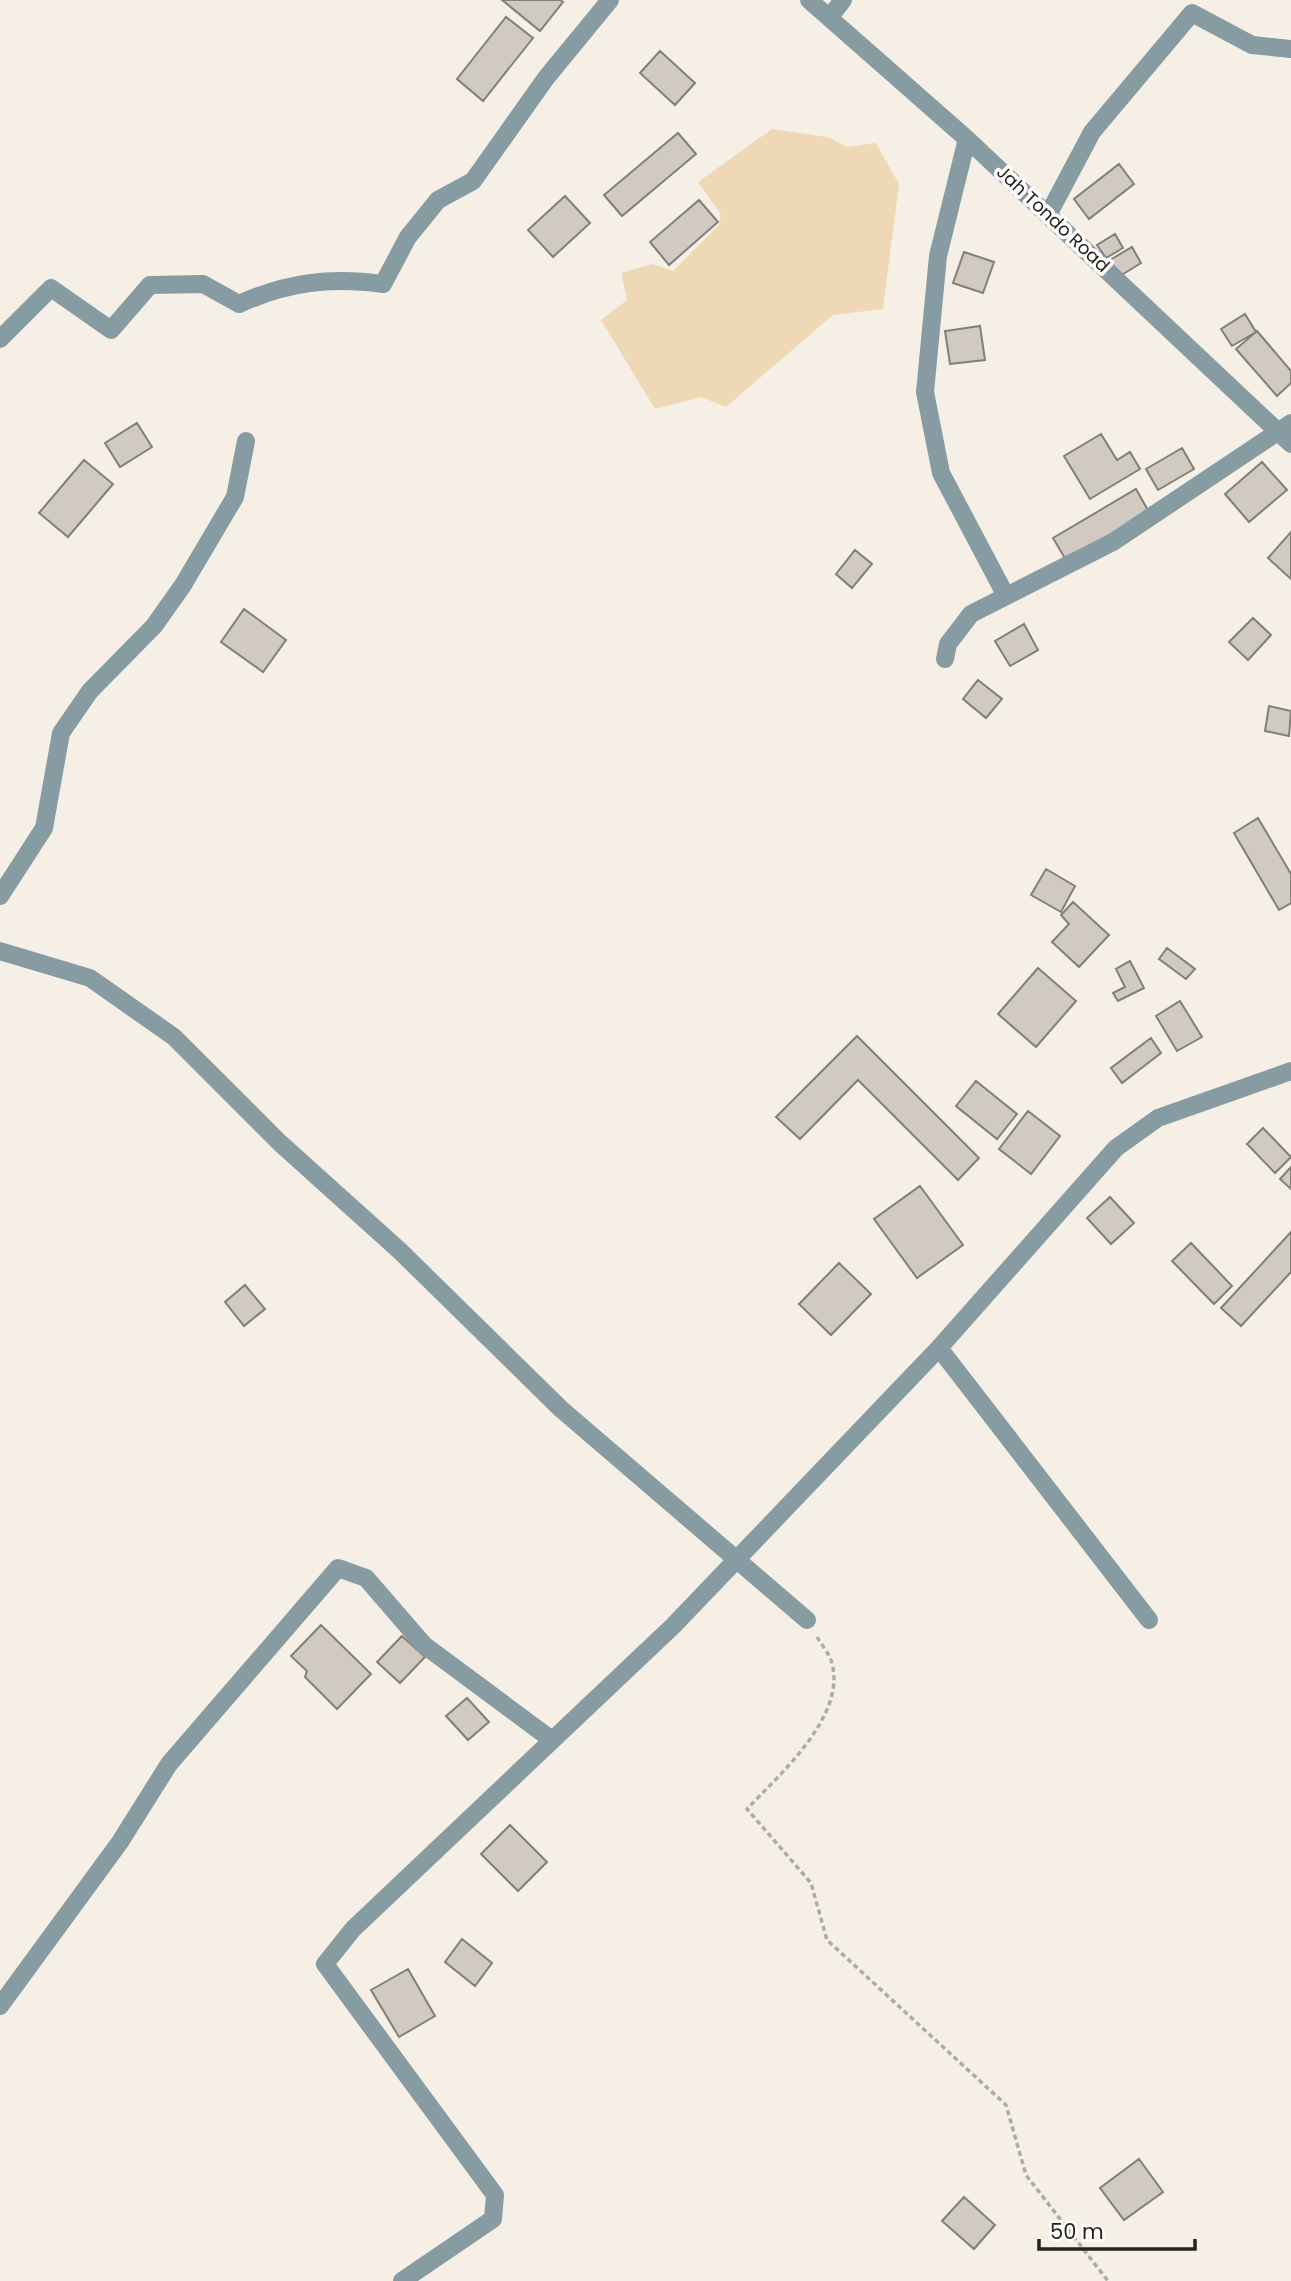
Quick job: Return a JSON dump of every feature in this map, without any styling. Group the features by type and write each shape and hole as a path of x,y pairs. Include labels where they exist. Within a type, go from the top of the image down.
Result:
{"street":[{"path":"0,339 51,288 111,330 150,285 203,284 239,304 274,289 343,279 383,284 408,237 438,200 473,181 547,78 610,0"},
{"name":"Jah Tondo Road","path":"809,0 967,139 1287,433"},
{"path":"829,18 843,0"},
{"path":"1048,215 1092,131 1192,13 1252,45 1291,49"},
{"path":"967,139 938,256 925,392 941,474 1006,596"},
{"path":"945,659 948,644 971,614 1113,542 1287,433"},
{"path":"0,896 44,828 61,733 90,691 154,626 183,585 235,497 246,441"},
{"path":"0,951 90,978 174,1037 280,1143 400,1251 561,1409 807,1620"},
{"path":"402,2281 493,2219 495,2195 325,1964 353,1929 673,1626 939,1348 1116,1148 1158,1118 1291,1072"},
{"path":"939,1348 1149,1620"},
{"path":"0,2006 120,1842 169,1764 338,1567 366,1578 424,1645 552,1740"}],"path":[{"path":"807,1620 831,1661 831,1702 805,1748 747,1809 811,1883 827,1940 1006,2105 1026,2175 1108,2281"}],"shaded area":[{"path":"772,129 827,137 847,147 876,143 899,184 883,309 833,315 726,407 701,397 655,409 601,320 627,300 621,273 652,264 673,271 719,225 721,215 698,182"}],"building":[{"path":"502,0 560,0 563,2 540,31"},
{"path":"506,17 533,38 483,101 457,79"},
{"path":"660,51 695,83 675,105 640,73"},
{"path":"678,133 696,154 622,216 604,195"},
{"path":"1119,164 1134,184 1089,219 1074,199"},
{"path":"565,196 590,223 553,257 528,230"},
{"path":"699,200 718,222 669,265 650,242"},
{"path":"1115,234 1123,248 1106,258 1097,245"},
{"path":"1132,247 1141,263 1120,276 1110,260"},
{"path":"964,252 994,262 983,293 953,283"},
{"path":"1245,314 1256,332 1232,346 1221,329"},
{"path":"980,326 985,360 950,364 945,331"},
{"path":"1257,331 1291,371 1291,383 1277,396 1236,349"},
{"path":"137,423 152,447 120,467 105,443"},
{"path":"1101,434 1117,460 1130,452 1140,469 1090,499 1064,456"},
{"path":"1182,448 1194,469 1158,490 1146,469"},
{"path":"84,460 113,484 68,537 39,513"},
{"path":"1262,462 1287,490 1249,522 1225,494"},
{"path":"1136,489 1149,512 1066,560 1053,538"},
{"path":"1291,532 1291,579 1268,558"},
{"path":"855,550 872,564 852,588 836,574"},
{"path":"244,609 286,640 263,672 221,642"},
{"path":"1253,618 1271,635 1248,660 1229,642"},
{"path":"1024,624 1038,650 1010,666 995,641"},
{"path":"978,680 1002,699 986,718 963,699"},
{"path":"1269,706 1291,711 1289,736 1265,731"},
{"path":"1258,818 1291,874 1291,903 1279,910 1234,833"},
{"path":"1046,869 1075,886 1061,912 1031,895"},
{"path":"1073,902 1109,935 1079,967 1052,942 1069,924 1061,915"},
{"path":"1167,948 1195,969 1186,979 1159,959"},
{"path":"1130,961 1144,988 1118,1001 1113,993 1125,987 1116,969"},
{"path":"1038,968 1076,1001 1036,1047 998,1014"},
{"path":"1180,1001 1202,1037 1177,1051 1156,1016"},
{"path":"857,1036 979,1158 958,1180 858,1080 800,1139 776,1117"},
{"path":"1151,1038 1161,1053 1122,1083 1111,1068"},
{"path":"976,1081 1017,1114 997,1139 956,1106"},
{"path":"1028,1111 1060,1136 1031,1174 999,1149"},
{"path":"1263,1128 1291,1157 1275,1173 1247,1144"},
{"path":"1291,1167 1291,1189 1280,1179"},
{"path":"920,1186 963,1245 917,1278 874,1219"},
{"path":"1110,1197 1134,1223 1111,1244 1087,1218"},
{"path":"1291,1232 1291,1272 1241,1326 1221,1308"},
{"path":"1191,1243 1232,1286 1214,1304 1172,1261"},
{"path":"839,1263 871,1294 831,1335 799,1304"},
{"path":"245,1285 265,1309 244,1326 225,1302"},
{"path":"321,1625 371,1674 337,1709 305,1677 307,1671 291,1656"},
{"path":"402,1636 425,1657 400,1683 377,1662"},
{"path":"467,1698 489,1722 468,1740 446,1716"},
{"path":"510,1825 547,1862 518,1891 481,1854"},
{"path":"462,1939 492,1963 475,1986 445,1962"},
{"path":"408,1969 435,2016 399,2037 371,1990"},
{"path":"1139,2159 1163,2192 1124,2220 1100,2188"},
{"path":"964,2197 995,2225 974,2249 942,2221"}]}
